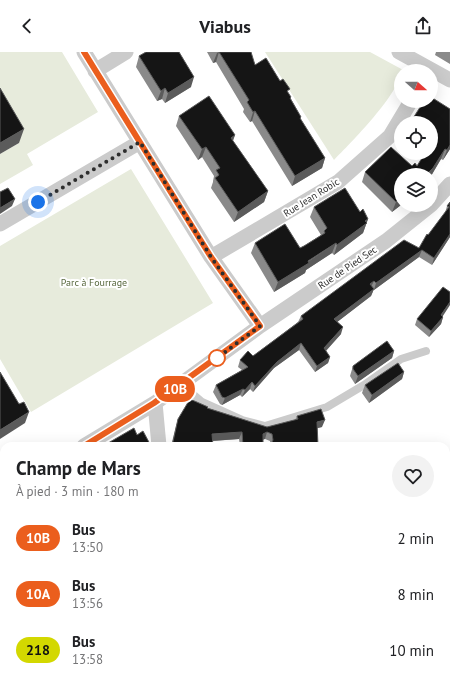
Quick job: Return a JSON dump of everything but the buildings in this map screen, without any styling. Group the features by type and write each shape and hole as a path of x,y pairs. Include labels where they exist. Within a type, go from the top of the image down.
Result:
{"street":[{"path":"84,52 211,257 260,326"},
{"path":"95,71 126,52"},
{"path":"399,52 420,64"},
{"path":"438,74 450,80"},
{"name":"Rue Jean Robic","path":"211,257 338,182 390,136 407,108"},
{"path":"0,224 140,142"},
{"name":"Rue de Pied Sec","path":"438,197 450,184"},
{"name":"Rue de Pied Sec","path":"91,442 154,403 260,326 386,241 422,212"},
{"path":"154,403 159,442"}],"lane":[{"path":"181,384 202,402 242,420 265,426 327,407 364,385 401,359 426,351"}],"green space":[{"path":"0,52 62,52 98,112 27,154 33,165 0,184 0,154 19,143 0,110"},
{"path":"265,52 370,52 394,65 393,92 374,117 334,160"},
{"name":"Parc à Fourrage","path":"131,169 213,303 31,412 0,359 0,246"}],"bus line":[{"name":"10B","path":"84,52 211,257 260,326 154,403 91,442"}],"route":[{"path":"38,202 140,142 211,257 260,326 217,358"}]}
